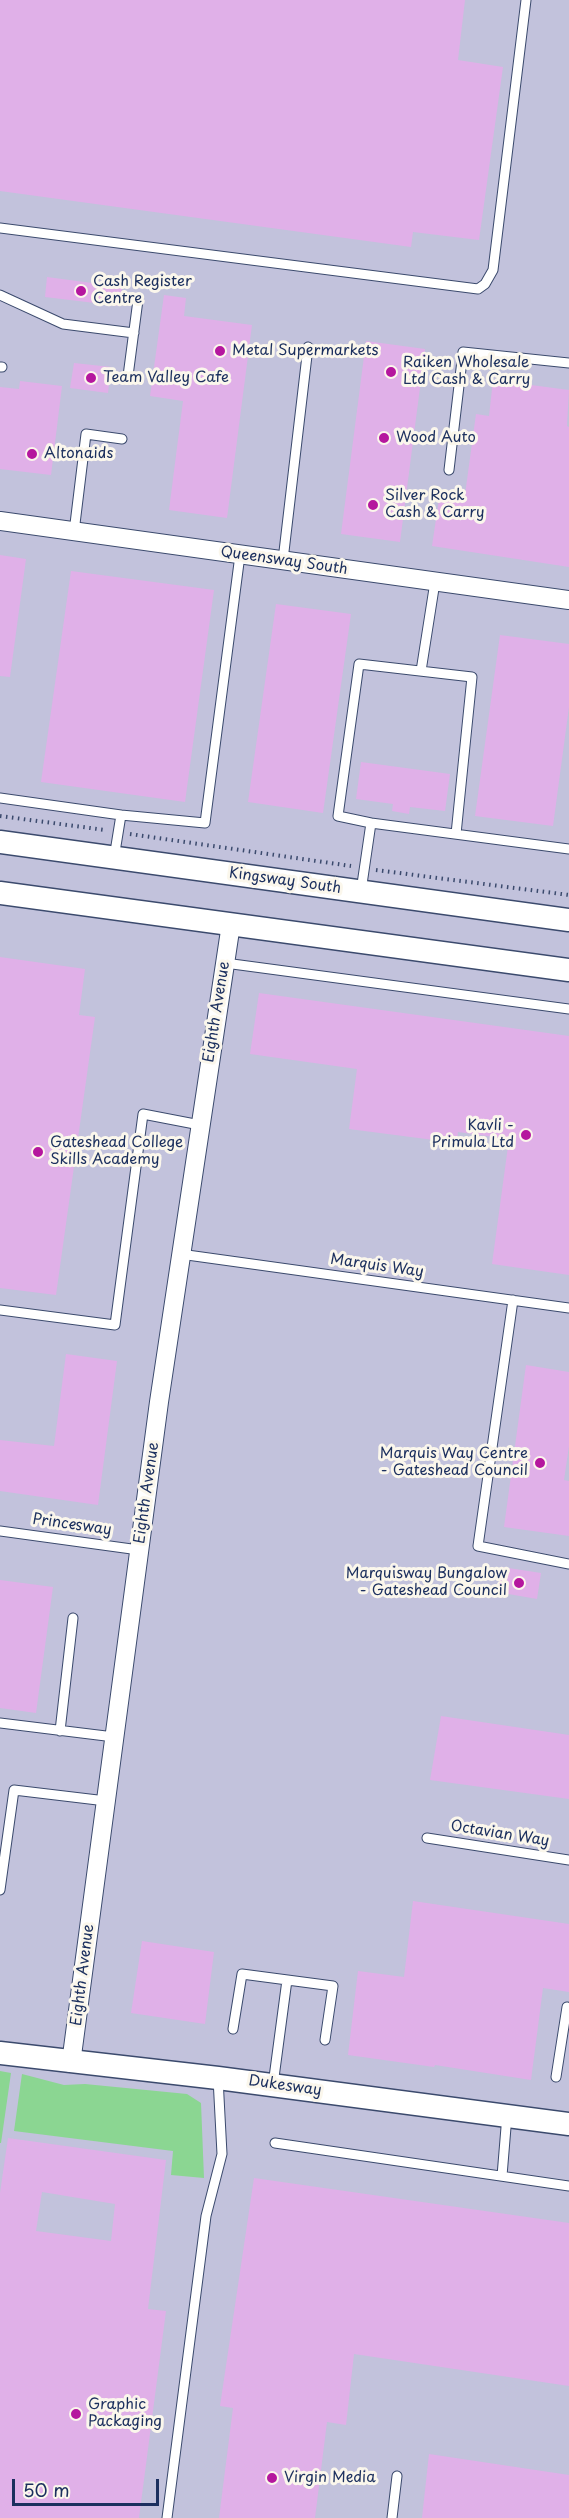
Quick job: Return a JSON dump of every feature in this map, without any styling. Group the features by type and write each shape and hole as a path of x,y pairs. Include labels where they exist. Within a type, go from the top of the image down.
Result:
{"street":[{"name":"Queensway South","path":"0,521 569,600"},
{"name":"Kingsway South","path":"0,842 569,920"},
{"path":"0,893 569,970"},
{"name":"Eighth Avenue","path":"71,2063 180,1254 231,924"},
{"name":"Dukesway","path":"0,2053 71,2063 218,2078 569,2124"}],"lane":[{"path":"0,228 478,289 485,284 493,270 526,0"},
{"path":"0,295 63,324 134,333"},
{"path":"128,376 138,300"},
{"path":"283,560 308,347"},
{"path":"449,470 463,352 569,363"},
{"path":"74,532 86,434 122,439"},
{"path":"0,798 121,815 206,823 240,555"},
{"path":"421,671 435,582"},
{"path":"456,834 472,676 359,664 338,816 371,823 569,849"},
{"path":"114,858 121,815"},
{"path":"361,891 371,823"},
{"path":"225,963 569,1009"},
{"path":"0,1310 115,1325 143,1114 200,1125"},
{"name":"Marquis Way","path":"180,1254 569,1308"},
{"path":"513,1300 478,1546 569,1563"},
{"name":"Princesway","path":"0,1531 139,1550"},
{"path":"60,1731 73,1618"},
{"path":"0,1723 114,1737"},
{"path":"0,1890 14,1790 106,1801"},
{"name":"Octavian Way","path":"427,1838 569,1860"},
{"path":"233,2029 242,1974 333,1986 325,2040"},
{"path":"273,2085 286,1980"},
{"path":"556,2077 567,2024 567,2007"},
{"path":"167,2518 206,2216 222,2154 218,2078"},
{"path":"502,2176 507,2115"},
{"path":"275,2143 569,2186"},
{"path":"392,2518 397,2476"}],"path":[{"path":"0,816 569,895"}],"shaded area":[{"path":"0,0 569,0 569,2518 0,2518"}],"green space":[{"path":"0,2071 11,2073 1,2143 0,2143"},
{"path":"22,2074 64,2085 85,2084 187,2094 201,2103 204,2178 171,2175 173,2151 14,2131"}],"building":[{"path":"0,0 465,0 458,60 503,67 479,240 413,232 411,247 0,191"},
{"path":"47,277 122,287 120,306 45,297"},
{"path":"164,295 186,298 184,316 252,325 227,518 169,510 183,401 150,396"},
{"path":"366,341 425,349 400,542 341,534"},
{"path":"74,363 111,367 108,393 70,388"},
{"path":"493,380 569,390 567,426 569,427 569,567 432,546 439,499 464,502 476,414 489,416"},
{"path":"20,381 62,386 51,475 0,469 0,387 19,389"},
{"path":"0,555 26,559 10,677 0,676"},
{"path":"71,571 214,590 185,802 41,782"},
{"path":"276,604 351,614 323,813 248,802"},
{"path":"500,635 569,644 569,707 553,826 475,816"},
{"path":"361,762 450,774 445,811 410,807 409,814 392,811 393,804 356,799"},
{"name":"Gateshead College Skills Academy","path":"0,957 85,969 79,1015 95,1017 56,1295 0,1288"},
{"name":"Kavli - Primula Ltd","path":"259,993 569,1036 569,1275 492,1264 509,1139 458,1132 457,1143 349,1129 357,1069 250,1054"},
{"path":"66,1354 117,1361 98,1505 0,1491 0,1440 54,1446"},
{"name":"Marquis Way Centre - Gateshead Council","path":"526,1365 569,1372 569,1446 564,1480 569,1481 569,1536 504,1527"},
{"name":"Marquisway Bungalow - Gateshead Council","path":"502,1567 541,1573 537,1599 497,1592"},
{"path":"0,1580 53,1587 36,1713 0,1708"},
{"path":"441,1716 569,1735 569,1799 430,1780"},
{"path":"413,1901 569,1924 569,1992 543,1988 531,2080 435,2065 434,2067 348,2055 358,1971 404,1977"},
{"path":"142,1941 214,1952 205,2024 131,2013"},
{"name":"Graphic Packaging","path":"8,2138 166,2160 148,2309 166,2311 139,2518 0,2518 0,2193","holes":["42,2192 115,2204 111,2241 36,2231"]},
{"path":"254,2178 569,2223 569,2386 354,2354 346,2425 327,2422 315,2518 219,2518 233,2408 220,2406"},
{"path":"429,2454 569,2475 569,2518 422,2518"}],"place":[{"name":"Cash Register Centre","path":"81,291"},
{"name":"Metal Supermarkets","path":"220,351"},
{"name":"Raiken Wholesale Ltd Cash & Carry","path":"391,372"},
{"name":"Team Valley Cafe","path":"91,378"},
{"name":"Wood Auto","path":"384,438"},
{"name":"Altonaids","path":"32,454"},
{"name":"Silver Rock Cash & Carry","path":"373,505"},
{"name":"Kavli - Primula Ltd","path":"526,1135"},
{"name":"Gateshead College Skills Academy","path":"38,1152"},
{"name":"Marquis Way Centre - Gateshead Council","path":"540,1463"},
{"name":"Marquisway Bungalow - Gateshead Council","path":"519,1583"},
{"name":"Graphic Packaging","path":"76,2414"},
{"name":"Virgin Media","path":"272,2478"}]}
